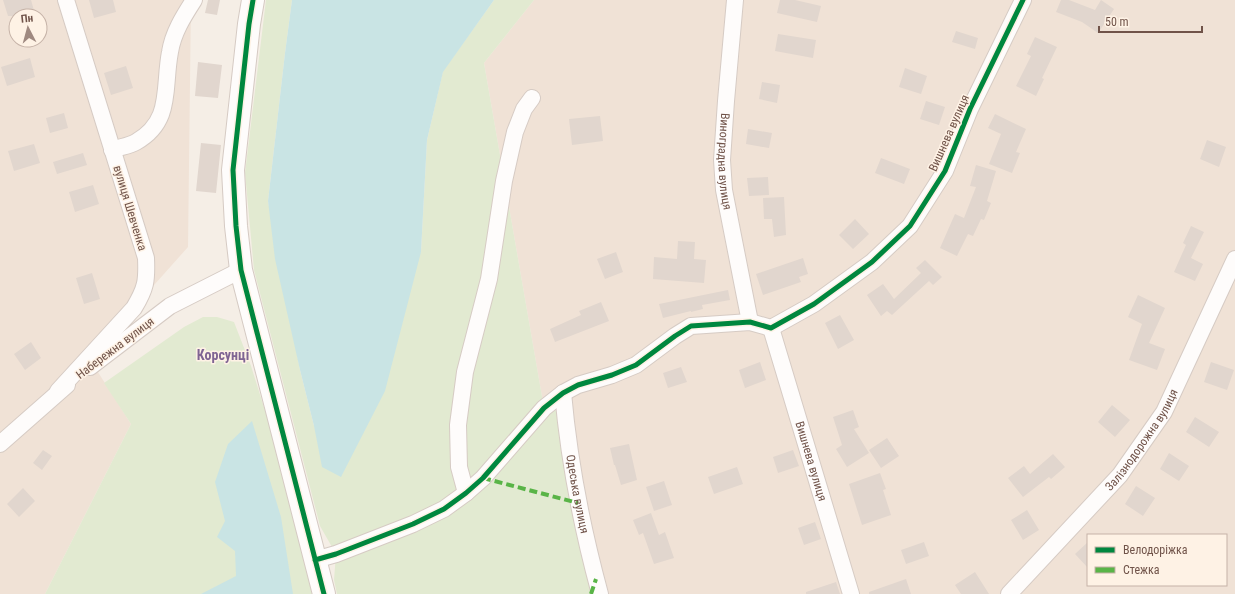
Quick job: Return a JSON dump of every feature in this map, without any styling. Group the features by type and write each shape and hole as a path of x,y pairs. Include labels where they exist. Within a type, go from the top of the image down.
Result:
{"street":[{"name":"вулиця Шевченка","path":"58,391 134,308 144,292 147,276 146,258 66,0"},
{"path":"112,150 135,142 149,132 159,119 164,105 170,52 175,32 183,16 194,0"},
{"path":"254,0 249,24 233,170 236,226 241,270 324,594"},
{"name":"Виноградна вулиця","path":"735,0 722,167 724,190 750,322"},
{"name":"Вишнева вулиця","path":"851,594 771,328 821,300 872,262 910,226 945,171 970,109 1023,0"},
{"path":"466,493 459,467 458,425 465,372 489,280 504,181 516,132 524,109 532,98"},
{"name":"Залізнодорожна вулиця","path":"1009,594 1120,475 1164,412 1235,259"},
{"name":"Набережна вулиця","path":"0,444 58,391 170,306 241,270"},
{"path":"315,560 336,554 413,524 444,509 483,478 544,408 563,393 578,385 612,375 636,365 691,326 750,322 771,328"},
{"name":"Одеська вулиця","path":"563,393 564,413 578,503 600,594"}],"shaded area":[{"path":"0,0 191,0 188,247 89,358 131,424 45,594 0,594"},
{"path":"534,0 1235,0 1235,594 600,594 563,393 544,408 484,63"}],"green space":[{"path":"266,0 292,0 268,201 300,370 314,426 421,252 427,140 443,71 494,0 534,0 484,63 544,408 565,413 600,594 337,594 334,580 336,554 320,526 254,270 245,173"},
{"path":"203,317 217,317 234,322 251,366 286,477 312,594 45,594 131,424 104,383 184,327"}],"water":[{"path":"292,0 494,0 443,72 427,140 421,252 385,391 341,477 322,467 314,426 275,259 268,201"},
{"path":"252,421 281,517 293,594 201,594 236,576 235,551 217,537 225,521 215,482 228,444"}],"building":[{"path":"3,0 31,0 33,8 8,8 8,16"},
{"path":"89,0 113,0 116,12 94,18"},
{"path":"208,0 220,0 217,15 205,13"},
{"path":"780,0 795,0 821,6 817,22 777,13"},
{"path":"1061,0 1069,0 1095,10 1101,0 1114,9 1098,33 1082,22 1056,12"},
{"path":"956,31 978,38 975,49 952,42"},
{"path":"778,34 816,40 813,58 775,51"},
{"path":"1035,37 1057,47 1042,78 1044,79 1036,96 1016,86 1031,56 1027,54"},
{"path":"30,58 35,77 7,86 1,67"},
{"path":"198,62 222,65 218,98 195,96"},
{"path":"126,66 133,88 111,95 104,73"},
{"path":"905,68 927,76 921,94 899,87"},
{"path":"762,82 780,85 777,103 759,99"},
{"path":"926,101 945,107 939,125 920,119"},
{"path":"64,113 68,128 50,133 46,118"},
{"path":"995,114 1026,129 1016,152 1020,153 1012,173 989,164 1001,134 988,128"},
{"path":"600,116 603,141 572,145 569,119"},
{"path":"748,129 772,133 769,148 746,144"},
{"path":"1207,140 1226,147 1219,167 1200,159"},
{"path":"201,143 221,145 216,193 196,191"},
{"path":"34,144 40,163 14,171 8,151"},
{"path":"83,153 87,165 57,174 53,162"},
{"path":"881,158 910,169 904,184 875,173"},
{"path":"976,165 996,171 987,201 991,203 984,220 981,219 973,236 968,234 957,256 940,248 955,214 964,218 976,187 970,186"},
{"path":"768,177 769,195 749,196 747,178"},
{"path":"93,185 99,204 75,212 69,192"},
{"path":"784,197 786,235 774,237 772,219 764,219 763,198"},
{"path":"855,219 869,234 853,249 839,235"},
{"path":"1191,226 1204,232 1191,258 1203,264 1195,281 1174,272 1186,245 1183,243"},
{"path":"678,241 695,242 694,259 706,260 704,283 653,279 654,257 677,259"},
{"path":"616,252 623,272 605,279 597,259"},
{"path":"803,258 808,274 799,277 801,282 763,295 756,274"},
{"path":"925,260 942,277 933,285 929,281 892,315 887,311 881,316 867,295 883,284 894,299 921,273 916,268"},
{"path":"92,273 100,299 84,304 76,278"},
{"path":"728,290 730,300 702,305 703,309 663,318 659,304"},
{"path":"1138,295 1165,308 1149,343 1165,349 1157,370 1129,360 1142,324 1128,317"},
{"path":"601,302 609,321 555,342 550,329 581,315 579,311"},
{"path":"840,315 854,340 838,349 825,323"},
{"path":"31,342 41,358 25,370 14,354"},
{"path":"760,362 766,380 745,388 739,370"},
{"path":"1211,362 1234,370 1227,390 1204,382"},
{"path":"681,367 687,382 668,388 663,373"},
{"path":"1112,405 1130,420 1115,437 1098,422"},
{"path":"853,410 859,427 854,429 869,453 847,467 836,449 842,445 833,417"},
{"path":"1195,417 1219,432 1209,447 1186,432"},
{"path":"887,438 899,456 881,468 869,450"},
{"path":"629,444 637,480 621,485 610,448"},
{"path":"43,450 52,456 42,470 33,463"},
{"path":"793,450 799,466 778,473 773,457"},
{"path":"1169,453 1189,466 1179,481 1160,469"},
{"path":"1053,454 1065,467 1051,479 1049,477 1023,497 1008,478 1024,466 1030,474"},
{"path":"737,467 743,484 714,494 708,477"},
{"path":"880,473 886,489 883,490 891,515 862,525 849,484"},
{"path":"664,481 672,505 654,511 646,487"},
{"path":"1136,486 1155,498 1143,516 1125,504"},
{"path":"23,488 35,501 19,517 7,504"},
{"path":"1027,510 1039,530 1023,540 1011,520"},
{"path":"651,513 659,535 665,532 674,558 654,564 643,533 639,535 633,520"},
{"path":"815,522 821,539 804,545 798,528"},
{"path":"924,542 929,556 906,564 901,550"},
{"path":"1087,543 1087,567 1075,554"},
{"path":"975,572 989,594 961,594 955,585"},
{"path":"906,579 911,594 869,594 869,592"},
{"path":"836,582 840,594 806,594 806,592"}],"marked path":[{"path":"483,478 578,503"},
{"path":"591,594 596,579"}],"cycle path":[{"path":"253,0 233,170 236,226 241,270 324,594"},
{"path":"315,560 336,554 413,524 444,509 483,478 544,408 563,393 578,385 612,375 636,365 691,326 750,322 771,328 814,304 872,262 910,226 945,171 970,109 1023,0"}],"district":[{"name":"Корсунці","path":"223,355"}]}
